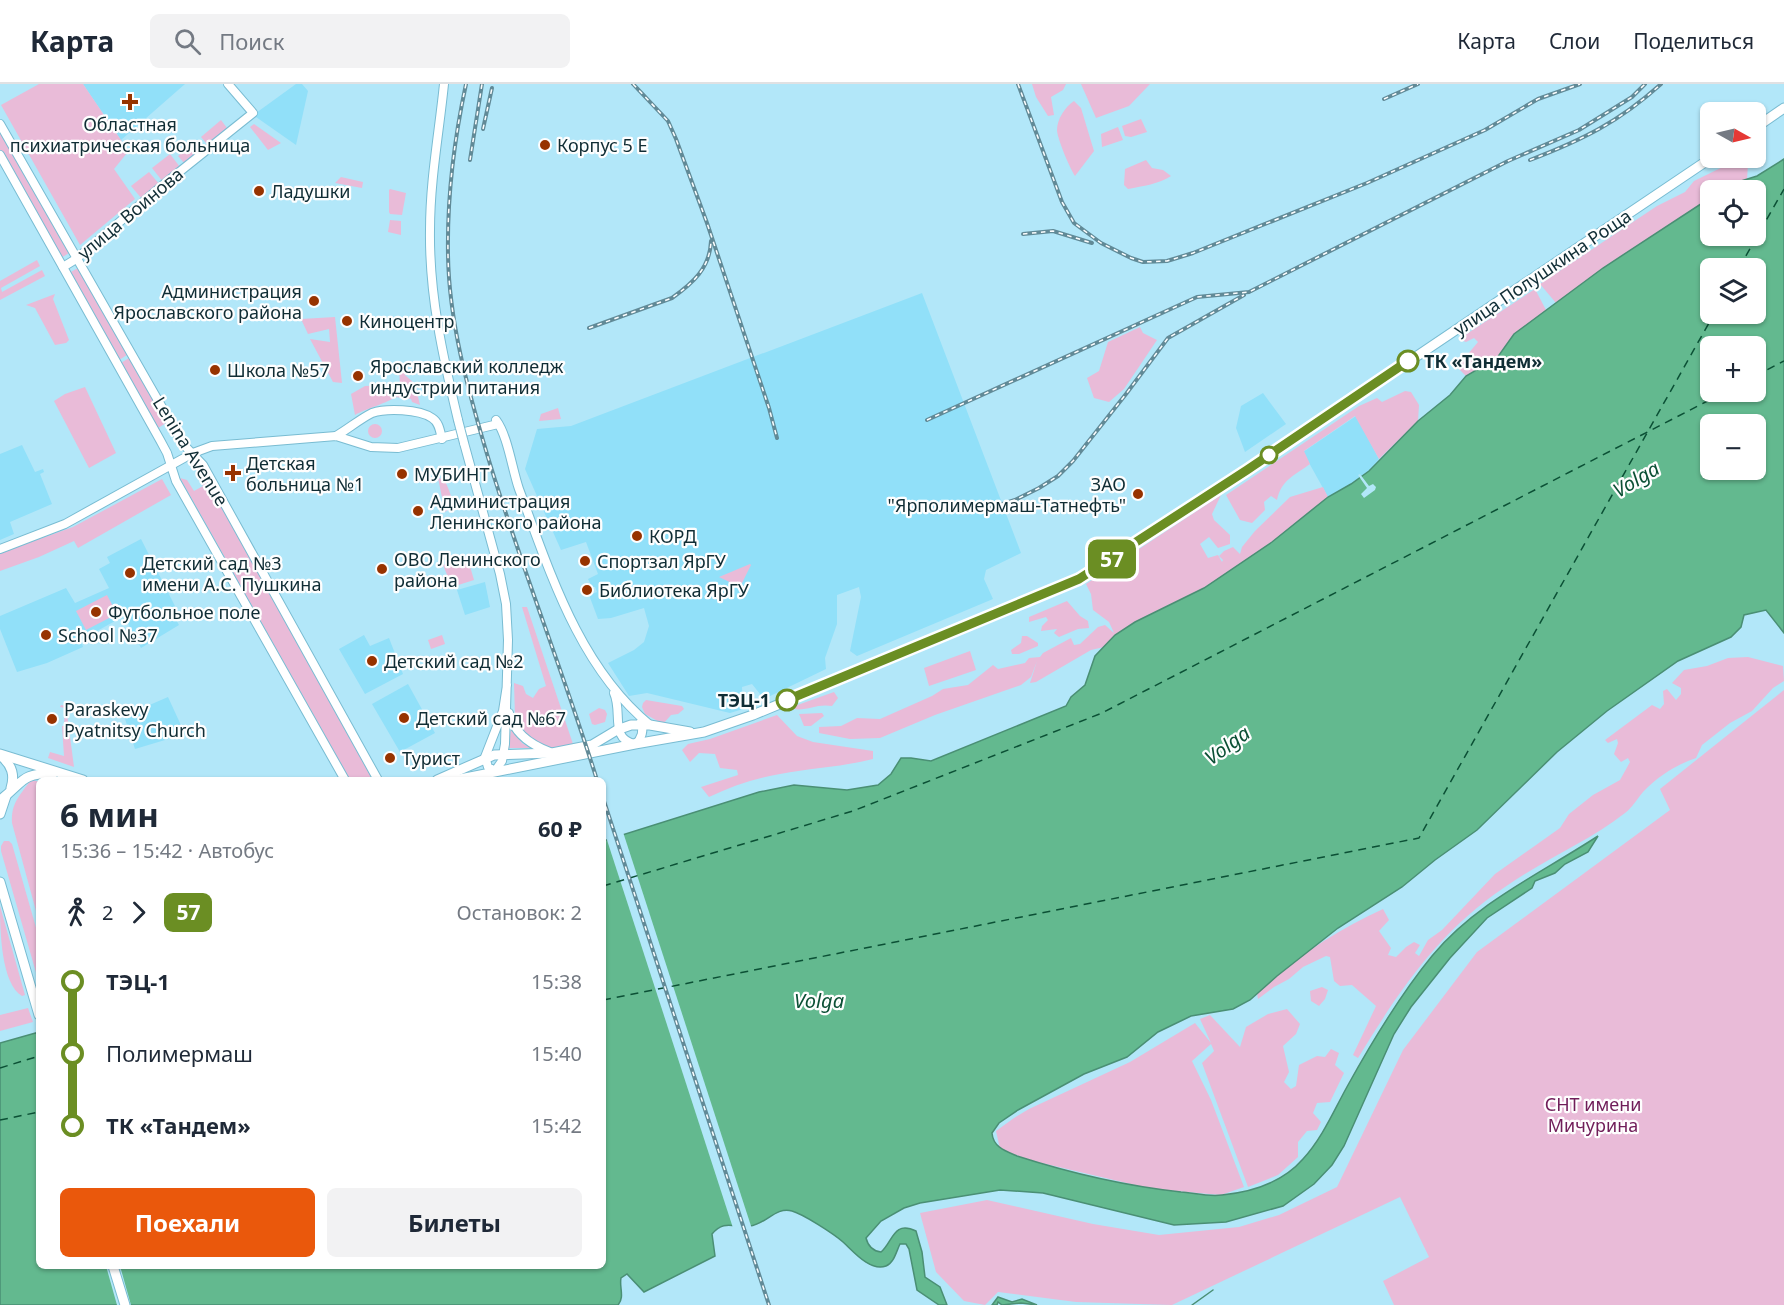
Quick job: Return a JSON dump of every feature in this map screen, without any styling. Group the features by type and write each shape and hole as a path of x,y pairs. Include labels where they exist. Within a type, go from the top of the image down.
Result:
{"main road":[{"name":"улица Воинова","path":"63,267 76,259 253,113 228,84"},
{"path":"444,84 430,204 430,257 437,326 458,420 504,589 508,640 507,699 504,754 499,768 495,771 488,767 486,754 503,711 507,685"},
{"path":"1766,120 1784,108"},
{"name":"Lenina Avenue","path":"0,124 183,444 203,465 376,777"},
{"name":"Lenina Avenue","path":"0,154 160,440 176,481 343,777"},
{"name":"улица Полушкина Роща","path":"468,777 704,732 744,718 1069,584 1088,574 1247,470 1700,165"},
{"path":"0,549 65,524 193,453 212,446 336,435 371,447 398,448 441,436 438,424 432,418 422,414 388,410 371,414 336,435"},
{"name":"улица Полушкина Роща","path":"441,436 497,422 515,477 557,587 585,645 618,699 618,730"},
{"name":"улица Полушкина Роща","path":"610,684 646,724 684,732 704,732"},
{"path":"507,699 511,719 522,736 539,748 552,753"},
{"path":"444,777 467,767 486,754 552,753 592,745 618,730 631,725 646,724 640,739 635,744 626,742 618,730"},
{"path":"0,755 76,777"},
{"path":"0,755 7,761 13,772 0,814"},
{"path":"5,795 31,775 63,772"},
{"path":"0,882 36,1005"},
{"path":"114,1269 125,1305"}],"shaded area":[{"name":"Областная психиатрическая больница","path":"83,84 185,84 121,140"},
{"path":"296,84 302,84 308,91 296,145 256,117 256,113"},
{"path":"922,293 1021,553 986,570 984,579 993,599 857,656 850,651 861,597 859,587 837,595 837,624 825,658 826,669 764,699 752,684 742,687 743,709 730,713 647,693 629,696 608,663 634,650 644,642 649,626 644,608 611,618 598,619 589,595 597,592 588,579 598,574 586,542 561,550 525,469 537,429 571,426"},
{"path":"1263,393 1286,424 1245,452 1236,428 1241,406"},
{"path":"1356,416 1379,459 1369,471 1328,497 1303,452"},
{"path":"22,445 35,472 43,469 44,472 40,474 52,504 10,522 14,534 0,540 0,454"},
{"path":"141,539 178,612 173,614 179,625 141,648 124,616 81,640 83,647 47,663 17,672 0,629 0,616 66,588 75,603 109,588 99,569 110,563 107,557"},
{"path":"485,582 490,607 465,615 457,590"},
{"name":"Детский сад №2","path":"364,635 370,646 389,638 403,674 365,694 339,649"},
{"name":"Детский сад №67","path":"408,684 435,733 400,752 372,704"},
{"path":"168,697 185,734 135,749 124,716"}],"green space":[{"path":"39,84 83,84 121,140 127,153 114,169 135,199 80,245 1,105"},
{"path":"1032,84 1066,84 1063,90 1051,97 1054,115 1048,116 1036,97"},
{"path":"1081,84 1150,84 1129,106 1096,118"},
{"path":"1074,101 1081,108 1094,151 1075,176 1064,153 1057,130 1062,114"},
{"path":"1141,119 1147,132 1131,137 1125,136 1122,126"},
{"path":"221,120 227,128 207,144 201,137"},
{"path":"254,124 281,143 268,150 250,127"},
{"path":"1118,127 1123,140 1102,147 1101,134"},
{"path":"0,131 69,253 61,258 0,150"},
{"path":"197,140 203,147 184,163 178,156"},
{"path":"170,154 180,167 163,182 152,168"},
{"path":"1146,160 1152,168 1163,170 1171,176 1156,183 1128,189 1124,185 1125,169"},
{"path":"1721,168 1748,168 1747,180 1700,180 1700,205 1603,268 1556,303 1540,284 1657,206 1685,192 1694,181"},
{"path":"149,172 160,185 142,199 131,186"},
{"path":"341,177 363,182 362,188 335,183"},
{"path":"390,189 406,193 402,215 389,212"},
{"path":"390,220 401,221 401,235 388,232"},
{"path":"37,260 40,266 1,288 2,292 42,270 45,276 0,300 0,281"},
{"path":"78,268 127,355 119,360 69,273"},
{"path":"1535,289 1546,310 1508,342 1497,358 1466,376 1457,367 1478,342 1474,338 1466,342 1461,340 1465,335"},
{"path":"55,294 53,299 69,340 66,343 55,345 35,308 26,305"},
{"path":"335,317 342,383 333,382 310,339 330,342 329,329 308,334 301,319"},
{"path":"1140,327 1143,333 1157,340 1124,389 1109,402 1094,398 1087,378 1099,371 1108,342"},
{"path":"129,358 166,423 158,428 121,363"},
{"path":"399,366 403,366 405,375 415,384 420,405 412,402 411,399 395,397 355,415 351,394 365,386 389,385 391,391 400,387"},
{"path":"85,387 116,453 89,468 54,401 65,394"},
{"path":"1405,391 1411,392 1419,405 1418,421 1379,459 1355,416 1304,451 1310,464 1285,483 1277,500 1271,496 1264,502 1265,510 1252,523 1240,520 1226,495 1359,406 1377,398 1382,402"},
{"path":"558,408 561,419 539,421 541,414"},
{"path":"372,424 378,424 382,431 378,438 372,438 368,434 368,428"},
{"path":"201,469 370,771 370,777 348,777 180,478 187,480 194,491 203,486 198,477"},
{"path":"438,478 445,482 455,505 445,512"},
{"path":"162,479 171,495 78,548 74,541 0,571 0,553 73,527"},
{"path":"1323,487 1328,497 1272,542 1204,588 1135,622 1115,635 1104,647 1091,650 1036,682 1030,683 1037,661 1031,677 1021,685 935,715 880,738 850,739 819,733 819,727 841,726 857,718 880,719 943,689 968,685 993,665 998,669 1025,663 1029,658 1040,657 1043,653 1071,638 1074,645 1080,644 1098,627 1105,625 1114,633 1109,622 1093,610 1091,594 1086,584 1221,495 1212,514 1214,520 1230,535 1230,544 1218,548 1209,537 1200,544 1208,558 1218,555 1222,562 1219,556 1233,547 1240,554 1242,547 1255,531 1290,497"},
{"path":"467,556 474,580 452,587 443,565"},
{"path":"750,564 740,587 719,577"},
{"name":"Футбольное поле","path":"107,595 117,614 86,630 76,611"},
{"path":"1067,601 1080,616 1088,621 1089,628 1078,629 1059,637 1054,633 1057,629 1041,631 1042,626 1048,620 1046,617 1029,622 1029,617"},
{"path":"522,607 527,607 574,747 557,751 539,746 528,736 515,717 514,683 523,686 526,694 533,698 539,689 546,686"},
{"path":"442,635 445,644 431,649 428,640"},
{"path":"1022,636 1027,636 1038,643 1038,646 1019,654 1012,654 1011,650 1021,643"},
{"path":"970,651 976,670 929,686 924,668"},
{"path":"1748,657 1783,666 1784,681 1773,688 1752,711 1730,723 1702,745 1696,758 1661,776 1625,813 1596,833 1505,887 1460,923 1440,943 1405,986 1358,1058 1353,1055 1376,1006 1352,985 1340,986 1334,981 1330,957 1326,956 1303,967 1258,999 1257,993 1301,957 1349,926 1383,909 1389,920 1379,931 1391,948 1388,955 1396,957 1414,942 1420,945 1415,953 1419,956 1428,940 1442,930 1495,874 1560,828 1569,814 1593,795 1620,780 1630,762 1628,758 1621,762 1614,754 1617,739 1608,743 1605,740 1652,705 1660,709 1664,704 1663,691 1667,689 1676,700 1681,694 1681,688 1672,683 1684,670 1707,666 1728,658"},
{"name":"СНТ имени Мичурина","path":"1784,690 1784,1305 1394,1305 1383,1281 1429,1257 1400,1197 1172,1305 1076,1302 998,1292 985,1305 964,1301 936,1272 920,1213 987,1200 1093,1224 1159,1235 1239,1227 1279,1215 1337,1187 1403,1050 1477,952 1670,810 1660,789"},
{"path":"834,692 838,698 832,706 789,708"},
{"path":"646,700 682,706 684,709 678,714 671,715 663,724 645,714 642,707"},
{"path":"61,705 66,706 74,767 48,758 50,752 64,756 62,726 64,726 65,708 60,707"},
{"path":"599,708 605,710 607,714 605,722 592,724 589,714"},
{"path":"822,713 824,716 811,726 804,726 799,714"},
{"path":"777,715 797,736 813,742 873,751 873,759 762,778 709,797 701,787 738,775 737,770 720,768 715,754 699,753 690,762 682,750 688,744 710,739"},
{"path":"511,728 522,743 531,748 509,748"},
{"path":"30,781 36,781 36,911 12,823 16,800"},
{"path":"4,841 12,844 36,928 36,973 1,851"},
{"path":"0,906 25,995 22,996 15,990 6,969 1,942"},
{"path":"1322,987 1328,990 1319,1006 1311,1001 1310,991"},
{"path":"28,1008 33,1022 0,1031 0,1015"},
{"path":"1287,1009 1300,1024 1296,1034 1283,1046 1289,1072 1284,1082 1291,1089 1296,1086 1299,1065 1317,1056 1325,1057 1331,1049 1339,1053 1335,1065 1344,1073 1330,1102 1317,1103 1313,1113 1321,1122 1317,1130 1307,1131 1298,1142 1298,1157 1278,1175 1248,1187 1202,1063 1214,1051 1211,1044 1192,1061 1211,1100 1244,1187 1221,1195 1152,1189 1029,1160 1000,1149 996,1131 1014,1118 1130,1062 1195,1023 1211,1043 1200,1019 1210,1015 1240,1047 1246,1027 1268,1014"}],"water":[{"name":"Volga","path":"1784,159 1784,633 1766,610 1744,615 1741,627 1731,637 1678,661 1607,711 1557,752 1477,830 1402,887 1338,928 1250,1000 1233,1009 1191,1016 1158,1032 1127,1057 1084,1074 1018,1110 999,1123 992,1133 997,1145 1017,1156 1057,1168 1140,1186 1217,1195 1233,1194 1276,1180 1295,1167 1316,1142 1387,1018 1432,956 1450,937 1489,904 1598,836 1588,852 1565,864 1555,873 1535,881 1532,888 1487,918 1450,958 1411,1007 1394,1034 1344,1146 1332,1165 1314,1184 1283,1206 1226,1222 1174,1225 1043,1193 1000,1190 920,1203 904,1208 881,1221 866,1238 869,1246 881,1252 898,1230 908,1228 916,1231 922,1252 925,1277 940,1287 947,1305 939,1305 917,1290 906,1244 900,1244 889,1265 874,1266 862,1260 839,1238 797,1213 786,1210 755,1225 725,1225 716,1229 712,1234 715,1256 644,1292 627,1274 621,1278 621,1299 618,1305 0,1305 0,1043 36,1033 36,1269 606,1269 606,840 759,792 794,785 847,790 878,785 891,774 901,758 931,761 1066,706 1071,697 1085,685 1095,656 1115,635 1135,622 1204,588 1272,542 1328,497 1369,471 1418,421 1450,395 1466,376 1497,358 1514,334 1603,268 1700,205 1700,246 1766,246 1766,180 1744,180 1757,176"},
{"path":"998,1297 1012,1302 1022,1299 1037,1305 1021,1303 1002,1305 998,1302 997,1305 992,1305"}],"pier":[{"path":"1360,474 1369,486 1373,484 1376,487 1364,498 1361,494 1367,488 1358,475"},
{"path":"623,832 752,1229 733,1228 606,837"},
{"path":"107,1269 121,1269 131,1305 117,1305"}],"waterway":[{"path":"1192,1305 1213,1290"}],"ferry route":[{"path":"1745,258 1784,189"},
{"path":"606,999 1419,838 1708,324"},
{"path":"1766,370 1784,361"},
{"path":"606,885 853,811 1102,713 1706,402"},
{"path":"0,1068 36,1057"},
{"path":"0,1120 36,1113"}],"railway":[{"path":"466,84 455,147 449,212 449,280 456,331 487,454 596,777"},
{"path":"470,160 482,84"},
{"path":"633,84 668,121 676,139 707,223 777,438"},
{"path":"1018,84 1062,202 1074,223 1101,243 1143,262 1167,261 1193,253 1367,183 1485,130 1538,99 1580,84"},
{"path":"1384,99 1418,84"},
{"path":"927,420 1197,297 1249,292 1508,161 1579,130 1632,97 1645,84"},
{"path":"1530,160 1599,129 1630,109 1661,84"},
{"path":"483,129 492,88"},
{"path":"1023,234 1053,231 1092,243"},
{"path":"589,328 672,298 687,287 704,267 711,241"},
{"path":"931,511 990,508 1015,500 1058,476 1073,461 1168,338 1244,295"},
{"path":"606,807 769,1305"}],"bus line":[{"name":"57","path":"787,700 1079,579 1247,470 1408,361"}],"place":[{"name":"Областная психиатрическая больница","path":"130,102"},
{"name":"Корпус 5 E","path":"545,145"},
{"name":"Ладушки","path":"259,191"},
{"name":"Администрация Ярославского района","path":"314,301"},
{"name":"Киноцентр","path":"347,321"},
{"name":"ТК «Тандем»","path":"1408,361"},
{"name":"Школа №57","path":"215,370"},
{"name":"Ярославский колледж индустрии питания","path":"358,376"},
{"name":"Детская больница №1","path":"233,473"},
{"name":"МУБИНТ","path":"402,474"},
{"name":"ЗАО \"Ярполимермаш-Татнефть\"","path":"1138,494"},
{"name":"Администрация Ленинского района","path":"418,511"},
{"name":"КОРД","path":"637,536"},
{"name":"Cпортзал ЯрГУ","path":"585,561"},
{"name":"ОВО Ленинского района","path":"382,569"},
{"name":"Детский сад №3 имени А.С. Пушкина","path":"130,573"},
{"name":"Библиотека ЯрГУ","path":"587,590"},
{"name":"Футбольное поле","path":"96,612"},
{"name":"School №37","path":"46,635"},
{"name":"Детский сад №2","path":"372,661"},
{"name":"ТЭЦ-1","path":"787,700"},
{"name":"Детский сад №67","path":"404,718"},
{"name":"Paraskevy Pyatnitsy Church","path":"52,719"},
{"name":"Турист","path":"390,758"}]}
